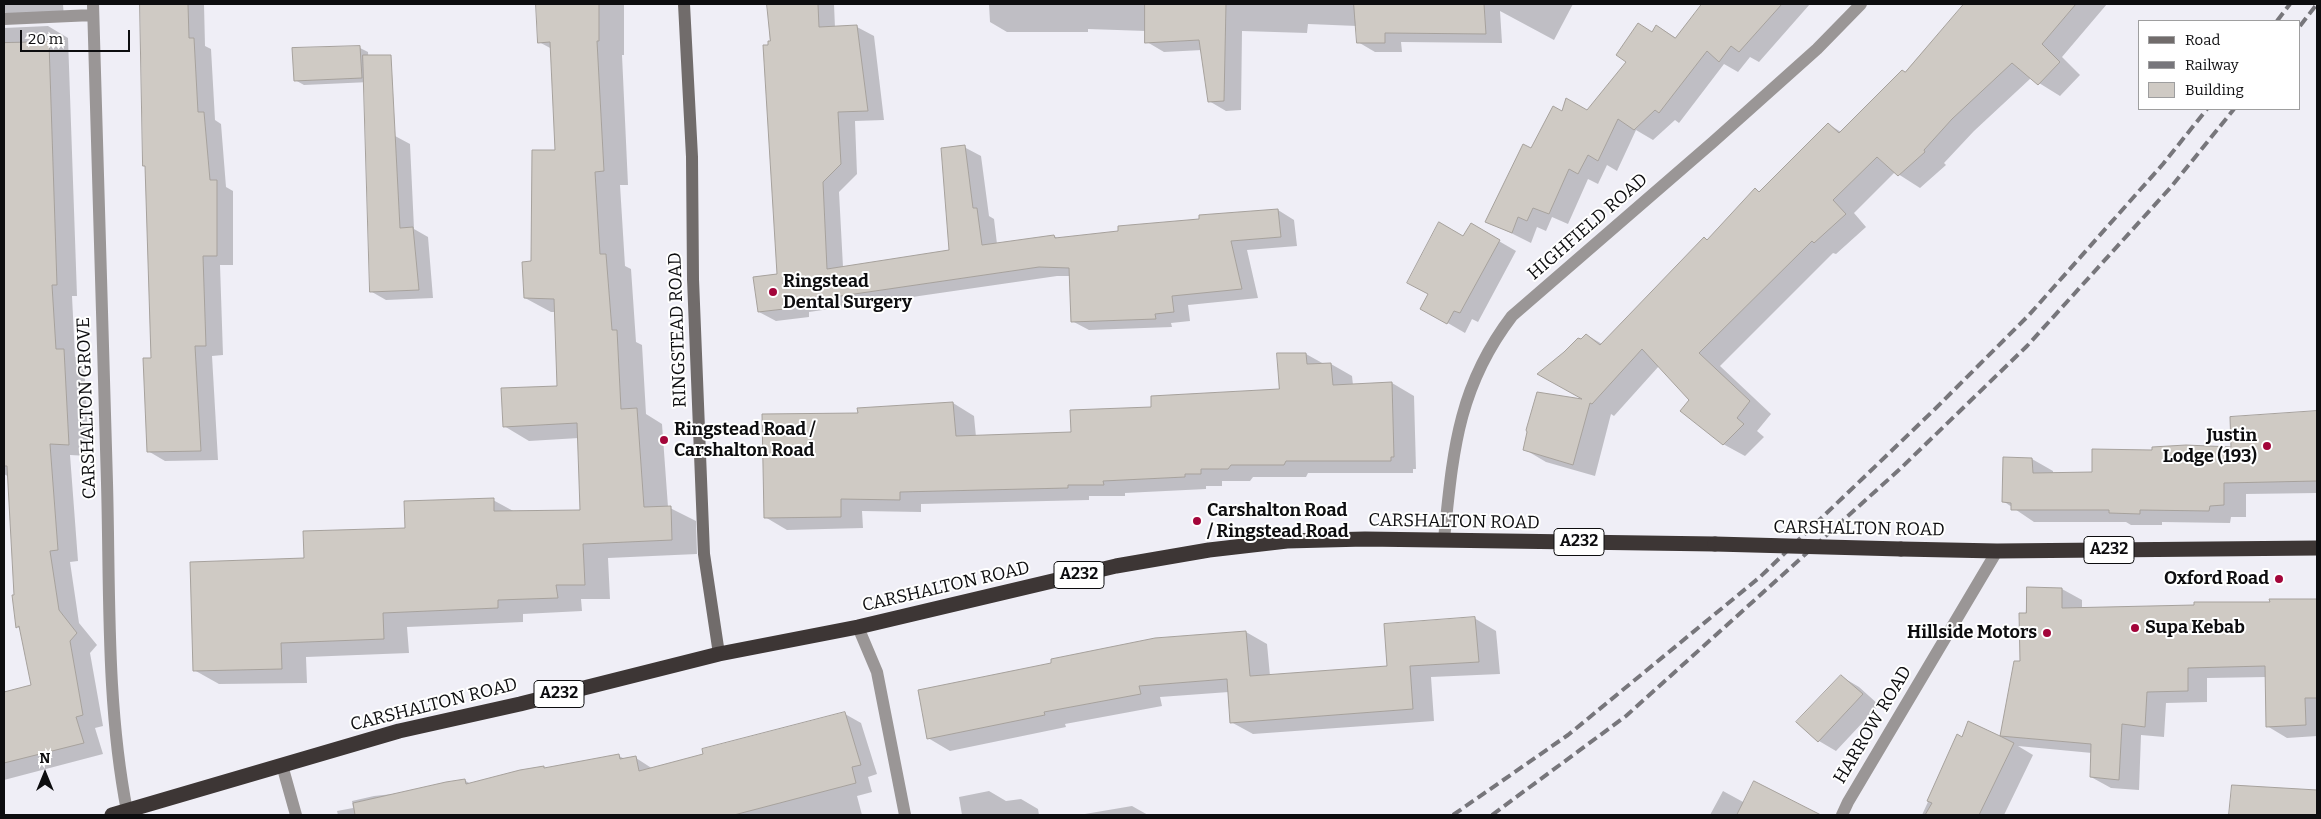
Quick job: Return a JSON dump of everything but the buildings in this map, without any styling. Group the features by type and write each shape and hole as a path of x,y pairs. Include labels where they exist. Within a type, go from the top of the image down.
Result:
{"highway":[{"name":"CARSHALTON ROAD","path":"112,815 399,731 520,704 719,654 858,627 1116,566 1209,550 1287,541 1444,539 1997,551 2317,548"}],"street":[{"name":"RINGSTEAD ROAD","path":"684,4 692,157 694,279 704,554 719,654"},
{"name":"HIGHFIELD ROAD","path":"1444,539 1452,468 1466,403 1478,370 1493,341 1508,322 1817,49 1861,4"},
{"path":"4,19 93,9"},
{"name":"CARSHALTON GROVE","path":"93,9 107,485 108,623 118,765 127,811"},
{"name":"HARROW ROAD","path":"1842,815 1997,551"},
{"path":"858,627 877,672 905,815"},
{"path":"282,765 296,815"}],"railway":[{"path":"2278,20 2290,4"},
{"path":"2301,25 2317,4"},
{"path":"1453,815 1568,735 1760,577 1935,409 2029,315 2163,164 2206,110"},
{"path":"1492,815 1626,716 1900,469 2027,346 2171,187 2233,110"}],"place":[{"name":"Ringstead Dental Surgery","path":"773,292"},
{"name":"Ringstead Road / Carshalton Road","path":"664,440"},
{"name":"Justin Lodge (193)","path":"2267,446"},
{"name":"Carshalton Road / Ringstead Road","path":"1197,521"},
{"name":"Oxford Road","path":"2279,579"},
{"name":"Supa Kebab","path":"2135,628"},
{"name":"Hillside Motors","path":"2047,633"}]}
